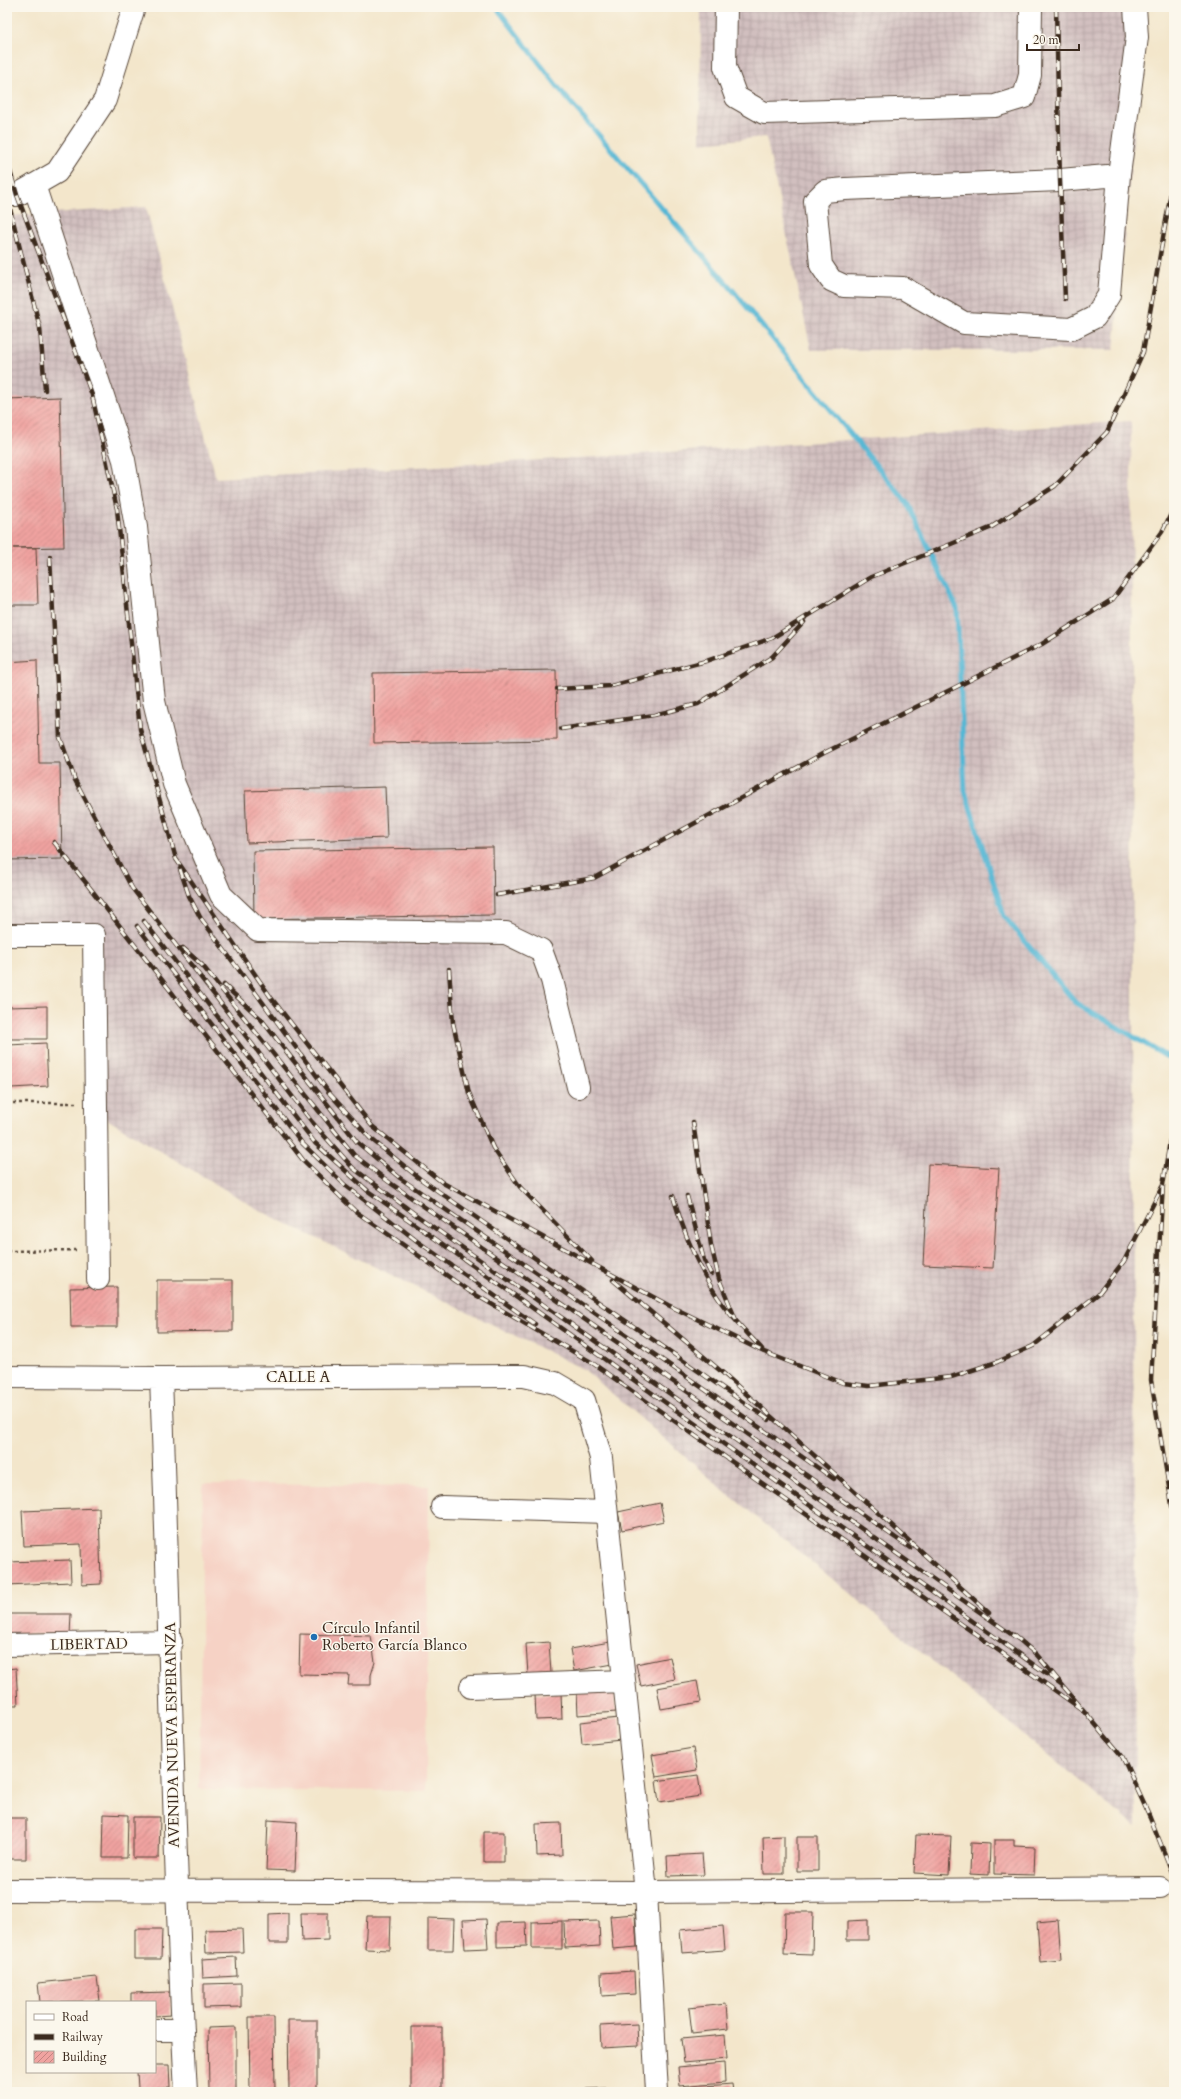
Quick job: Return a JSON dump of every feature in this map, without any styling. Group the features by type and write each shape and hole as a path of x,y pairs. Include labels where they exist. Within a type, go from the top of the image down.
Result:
{"street":[{"path":"7,195 17,195 57,172 105,100 134,7"},
{"path":"726,7 725,67 736,97 764,113 995,106 1024,97 1030,75 1030,7"},
{"path":"1119,175 1060,180 825,191 815,201 820,265 831,280 844,286 903,288 964,323 1071,329 1095,317 1109,295 1119,175 1137,37 1135,7"},
{"path":"34,185 124,460 136,527 154,701 174,784 221,895 258,930 506,933 540,950 552,980 578,1087"},
{"path":"7,935 94,935 98,1279"},
{"name":"CALLE A","path":"7,1377 161,1378 524,1376 555,1383 584,1400 601,1458 606,1512"},
{"name":"AVENIDA NUEVA ESPERANZA","path":"161,1378 171,1642 176,1890 186,2092"},
{"path":"442,1507 606,1512 646,1892 657,2092"},
{"name":"LIBERTAD","path":"7,1645 171,1642"},
{"path":"471,1687 623,1681"},
{"path":"7,1890 646,1892 1160,1888"},
{"path":"156,2030 183,2030"}],"path":[{"path":"7,1103 96,1102"},
{"path":"7,1251 98,1250"}],"shaded area":[{"path":"701,7 1145,7 1114,350 811,350 766,137 700,143"},
{"path":"146,207 216,478 596,457 1131,421 1136,1827 727,1493 585,1370 261,1211 105,1118 98,930 7,929 7,216"},
{"name":"Círculo Infantil Roberto García Blanco","path":"203,1484 429,1486 426,1791 199,1789"}],"building":[{"path":"60,397 64,547 13,548 36,548 38,605 7,605 7,399"},
{"path":"37,660 39,763 60,763 62,859 7,860 7,662"},
{"path":"556,670 557,740 374,743 373,673"},
{"path":"385,787 387,838 247,843 245,791"},
{"path":"493,847 494,915 254,919 253,851"},
{"path":"47,1006 47,1039 7,1039 7,1007"},
{"path":"46,1043 48,1086 11,1088 9,1045"},
{"path":"928,1164 999,1168 993,1268 923,1265"},
{"path":"157,1280 233,1280 233,1331 157,1332"},
{"path":"117,1287 117,1327 71,1327 70,1288"},
{"path":"660,1503 664,1521 622,1530 618,1512"},
{"path":"99,1508 101,1584 82,1585 81,1544 24,1546 22,1511"},
{"path":"70,1560 71,1582 7,1585 7,1562"},
{"path":"7,1614 71,1614 70,1635 7,1634"},
{"path":"300,1634 371,1636 375,1662 371,1675 371,1685 348,1685 349,1675 299,1674"},
{"path":"549,1642 551,1673 528,1675 526,1644"},
{"path":"610,1642 613,1664 574,1671 570,1649"},
{"path":"670,1657 675,1679 641,1686 636,1664"},
{"path":"16,1668 18,1705 7,1705 7,1669"},
{"path":"697,1681 701,1702 661,1709 657,1688"},
{"path":"615,1690 616,1712 578,1715 577,1692"},
{"path":"561,1693 562,1719 536,1720 535,1694"},
{"path":"619,1718 621,1740 582,1744 580,1722"},
{"path":"693,1748 697,1770 656,1777 652,1755"},
{"path":"698,1775 701,1796 659,1802 656,1781"},
{"path":"104,1814 128,1815 127,1858 103,1858"},
{"path":"133,1817 160,1817 159,1858 133,1858"},
{"path":"7,1818 26,1818 26,1859 7,1859"},
{"path":"268,1820 297,1822 295,1871 266,1870"},
{"path":"561,1823 562,1855 537,1856 536,1824"},
{"path":"484,1832 504,1832 504,1862 484,1862"},
{"path":"916,1835 951,1836 949,1875 914,1873"},
{"path":"784,1836 784,1874 764,1874 763,1837"},
{"path":"797,1837 818,1837 818,1871 797,1871"},
{"path":"994,1840 1014,1840 1014,1846 1035,1847 1034,1875 994,1874"},
{"path":"971,1843 990,1844 989,1875 970,1874"},
{"path":"702,1854 704,1875 668,1876 667,1856"},
{"path":"785,1912 813,1912 812,1955 784,1954"},
{"path":"288,1913 288,1943 269,1943 269,1914"},
{"path":"301,1913 328,1913 328,1940 302,1941"},
{"path":"635,1914 637,1947 613,1949 610,1916"},
{"path":"367,1916 391,1916 390,1950 365,1949"},
{"path":"428,1918 454,1919 453,1950 428,1950"},
{"path":"486,1919 488,1948 465,1949 463,1920"},
{"path":"868,1920 868,1940 847,1940 847,1921"},
{"path":"1058,1920 1061,1960 1040,1962 1037,1922"},
{"path":"562,1921 562,1949 532,1949 532,1922"},
{"path":"599,1921 600,1946 565,1948 564,1922"},
{"path":"526,1922 527,1946 497,1947 497,1923"},
{"path":"723,1926 725,1950 682,1953 680,1930"},
{"path":"135,1929 162,1929 161,1959 135,1959"},
{"path":"242,1929 243,1952 206,1953 205,1930"},
{"path":"236,1957 237,1976 203,1978 202,1959"},
{"path":"634,1971 635,1994 602,1996 601,1973"},
{"path":"97,1977 100,2001 40,2001 38,1983"},
{"path":"241,1983 241,2007 204,2008 204,1984"},
{"path":"170,1992 171,2015 156,2016 156,2001 131,2001 131,1993"},
{"path":"726,2004 728,2029 692,2033 689,2008"},
{"path":"249,2017 274,2017 275,2092 250,2092"},
{"path":"288,2020 317,2020 317,2092 289,2092"},
{"path":"637,2024 638,2046 601,2048 600,2026"},
{"path":"236,2027 236,2092 209,2092 208,2028"},
{"path":"411,2027 442,2027 442,2092 411,2092"},
{"path":"725,2035 727,2059 684,2063 681,2039"},
{"path":"724,2063 725,2082 680,2086 678,2067"},
{"path":"156,2065 169,2065 170,2087 138,2088 137,2073 156,2073"},
{"path":"732,2084 733,2092 693,2092 692,2087"},
{"path":"607,2088 607,2092 583,2092 583,2089"}],"waterway":[{"path":"496,7 565,96 736,294 907,503 957,608 965,791 1004,916 1075,1002 1174,1061"}],"railway":[{"path":"1056,7 1060,180 1065,299"},
{"path":"7,161 17,195 92,395 117,509 140,729 176,859 272,999 372,1126 443,1183 668,1305 764,1352 843,1383 869,1386 951,1377 997,1362 1033,1346 1098,1294 1124,1261 1163,1185"},
{"path":"557,689 611,686 706,661 772,638 871,577 990,528 1055,486 1107,432 1143,352 1174,175"},
{"path":"7,197 40,328 45,390"},
{"path":"497,895 594,878 824,753 1042,644 1113,599 1162,532 1174,508"},
{"path":"50,557 60,737 75,780 132,888 312,1122 353,1168 419,1217 1018,1639"},
{"path":"561,729 654,715 698,704 772,657 804,622"},
{"path":"54,842 303,1160 355,1211 469,1291 591,1362 1084,1711"},
{"path":"180,869 189,896 200,917 330,1094 370,1138 419,1178 769,1420"},
{"path":"144,921 315,1143 368,1191 1061,1684"},
{"path":"137,926 302,1143 345,1185 417,1241 535,1324"},
{"path":"183,948 202,965 354,1155 389,1182 910,1548"},
{"path":"449,969 453,1023 469,1093 493,1148 520,1187 592,1261"},
{"path":"224,985 261,1019 357,1142 400,1178 834,1479"},
{"path":"1174,1115 1163,1185 1151,1380 1174,1517"},
{"path":"693,1122 711,1245 719,1279 736,1320"},
{"path":"673,1196 682,1225 707,1280 723,1305 762,1349"},
{"path":"687,1196 704,1260 711,1274"},
{"path":"613,1280 723,1373 989,1613"},
{"path":"1014,1635 1037,1655 1122,1756 1150,1817 1174,1877"}],"place":[{"name":"Círculo Infantil Roberto García Blanco","path":"314,1637"}]}
